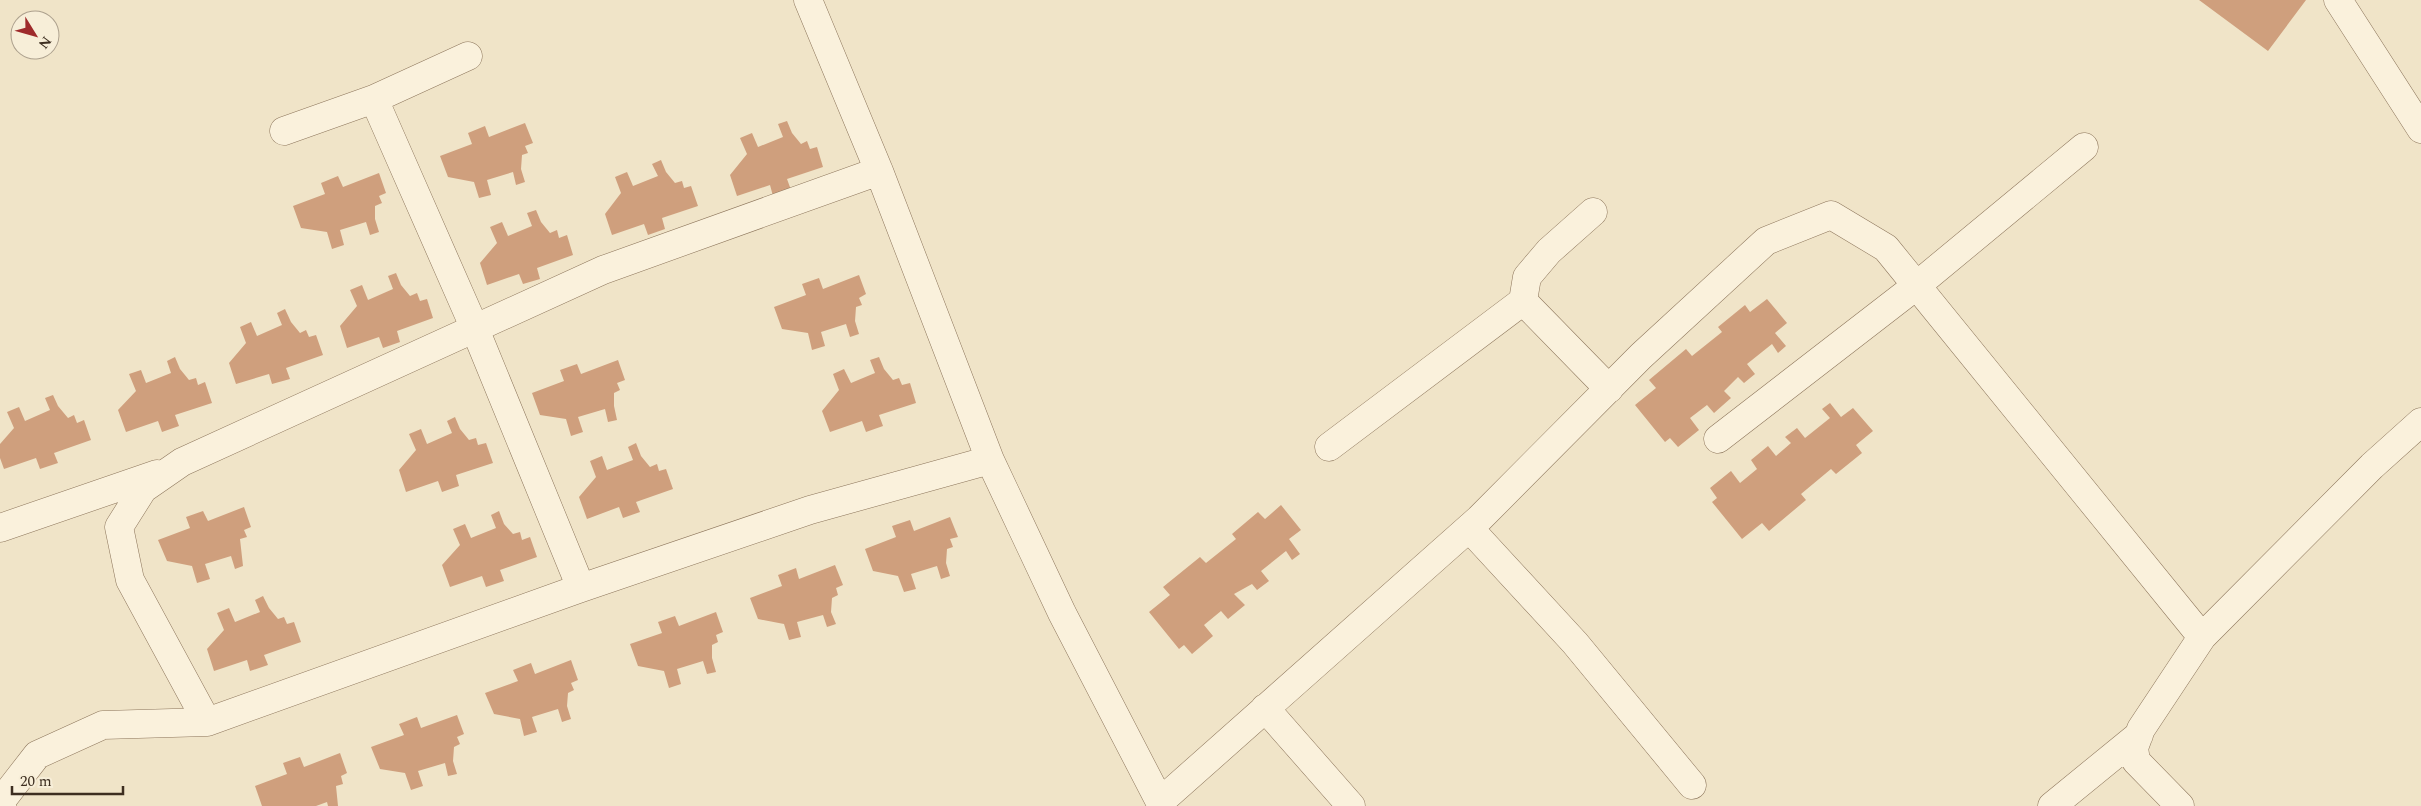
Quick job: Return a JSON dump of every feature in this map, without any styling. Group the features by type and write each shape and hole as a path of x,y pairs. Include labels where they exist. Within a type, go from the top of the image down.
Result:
{"lane":[{"path":"808,0 880,171 990,460 1062,613 1161,804 1265,708 1468,528 1641,356 1766,241 1831,215 1886,248 2202,637"},
{"path":"2338,0 2421,128"},
{"path":"284,131 374,99 468,56"},
{"path":"374,99 475,329 581,588"},
{"path":"1718,439 1916,286 2084,147"},
{"path":"207,722 130,580 120,527 143,488 182,462 603,270 880,171"},
{"path":"1329,446 1522,301 1527,277 1549,251 1593,212"},
{"path":"1522,301 1609,389"},
{"path":"2180,806 2136,761 2134,748 2139,735 2202,637 2372,466 2421,422"},
{"path":"2,806 2,800 37,755 103,725 207,722 581,588 810,510 990,460"},
{"path":"0,528 172,469"},
{"path":"1468,528 1575,643 1692,785"},
{"path":"1265,708 1350,806"},
{"path":"2052,806 2139,735"}],"building":[{"path":"2199,0 2306,0 2268,51"},
{"path":"787,121 792,133 801,144 807,141 810,149 817,147 823,167 787,179 791,190 773,196 770,185 737,196 730,175 747,154 740,138 752,133 758,147 783,137 778,124"},
{"path":"525,123 533,143 525,146 528,153 522,155 521,169 525,182 516,185 513,172 487,180 491,195 479,198 474,182 448,177 440,156 472,144 468,133 485,126 489,137"},
{"path":"661,160 666,172 675,183 682,181 684,188 691,186 698,206 662,218 665,229 648,235 644,224 612,235 605,214 621,193 615,177 627,172 633,186 658,176 652,164"},
{"path":"379,173 386,193 379,196 382,203 375,206 375,219 379,232 370,235 366,222 340,230 344,245 332,249 327,232 301,228 293,206 325,194 321,183 338,176 343,187"},
{"path":"536,210 541,222 550,233 557,230 559,238 567,235 573,255 537,268 540,279 523,284 519,274 487,285 480,263 497,243 490,227 502,222 508,236 532,226 527,213"},
{"path":"396,273 401,285 410,296 417,293 420,301 427,299 433,318 397,331 400,342 383,348 379,337 347,348 340,326 357,306 350,290 362,285 368,300 393,289 388,276"},
{"path":"859,275 866,294 859,298 862,305 856,307 855,321 859,334 850,337 846,324 821,332 825,346 812,350 808,333 782,329 774,307 806,295 802,284 819,278 823,289"},
{"path":"1767,299 1787,323 1775,333 1786,346 1778,353 1772,344 1747,364 1755,374 1744,383 1738,377 1724,391 1731,398 1714,413 1707,405 1690,418 1699,430 1678,447 1670,438 1665,442 1635,405 1656,388 1649,380 1686,349 1692,356 1722,332 1718,327 1745,305 1750,312"},
{"path":"285,309 291,322 300,333 306,330 309,337 316,335 323,355 286,368 290,379 272,384 269,374 236,384 229,363 246,343 240,327 251,322 257,336 282,325 277,313"},
{"path":"175,357 180,369 189,380 196,378 198,385 205,382 212,403 175,415 179,426 162,432 158,421 126,432 118,410 136,391 129,374 141,370 146,383 171,373 167,361"},
{"path":"879,357 884,369 893,380 899,378 902,385 910,383 916,403 879,415 883,426 866,432 862,421 830,432 822,411 839,390 833,374 844,369 851,383 875,373 870,360"},
{"path":"618,360 625,380 617,383 620,390 614,393 617,420 608,422 605,409 578,417 583,432 571,436 566,419 540,415 532,393 564,381 560,370 577,364 581,374"},
{"path":"53,395 58,406 68,418 74,415 77,423 84,420 91,440 54,453 58,463 40,469 36,458 4,469 0,458 0,444 14,428 7,412 19,407 25,421 50,410 45,398"},
{"path":"1830,403 1841,417 1853,408 1873,431 1856,445 1862,453 1836,474 1831,469 1801,494 1806,500 1769,531 1762,523 1742,539 1712,502 1717,498 1710,488 1731,471 1740,483 1757,469 1751,460 1768,446 1776,456 1791,443 1785,437 1797,428 1805,438 1830,418 1822,409"},
{"path":"455,417 460,429 469,440 476,438 478,445 486,443 493,463 456,475 459,486 442,492 438,481 406,492 399,470 416,450 409,434 421,429 427,444 452,433 447,421"},
{"path":"636,443 641,456 650,467 657,464 659,471 666,469 673,489 636,502 640,512 623,518 619,507 587,519 579,497 596,477 590,461 602,456 607,470 633,460 628,447"},
{"path":"1281,505 1301,530 1289,539 1300,554 1292,560 1286,551 1261,571 1269,581 1257,590 1252,584 1234,594 1245,605 1228,619 1221,611 1204,625 1213,636 1192,654 1184,645 1179,649 1149,612 1170,595 1163,587 1200,557 1206,563 1236,539 1232,534 1258,512 1265,519"},
{"path":"244,507 251,527 244,530 247,537 240,539 243,566 235,569 231,556 205,564 210,579 197,583 192,566 167,561 158,540 190,528 186,517 203,511 208,521"},
{"path":"499,511 504,524 513,534 520,532 522,540 530,537 537,557 500,570 504,581 486,587 482,576 450,587 442,565 460,545 453,529 465,524 471,538 496,528 491,515"},
{"path":"950,517 958,537 950,539 953,547 947,549 946,563 950,576 941,579 937,566 911,574 916,589 904,592 898,576 873,571 865,549 896,537 892,526 910,520 914,531"},
{"path":"835,565 843,585 836,588 838,595 832,598 831,612 836,624 827,627 823,615 797,622 801,637 789,640 784,624 758,619 750,598 782,586 778,575 796,568 799,579"},
{"path":"263,596 269,608 278,619 284,617 287,624 294,622 301,642 264,655 268,665 250,671 247,660 214,671 207,649 224,630 217,613 229,608 235,622 260,612 255,600"},
{"path":"716,612 723,632 716,635 718,642 712,645 712,658 716,672 707,674 703,661 677,669 681,684 669,688 664,671 638,666 630,644 662,633 658,622 675,616 679,626"},
{"path":"571,660 578,680 571,683 574,690 568,693 567,706 571,719 562,722 558,709 532,717 537,732 524,736 520,719 494,714 485,693 518,681 513,670 531,663 535,674"},
{"path":"457,715 464,734 457,737 460,744 454,747 453,761 457,774 448,776 445,763 418,771 423,786 411,790 405,773 380,769 371,747 404,735 399,724 417,717 421,728"},
{"path":"340,753 347,773 341,776 343,784 336,786 338,806 328,806 327,802 316,806 262,806 255,786 287,774 283,763 300,757 304,767"}]}
